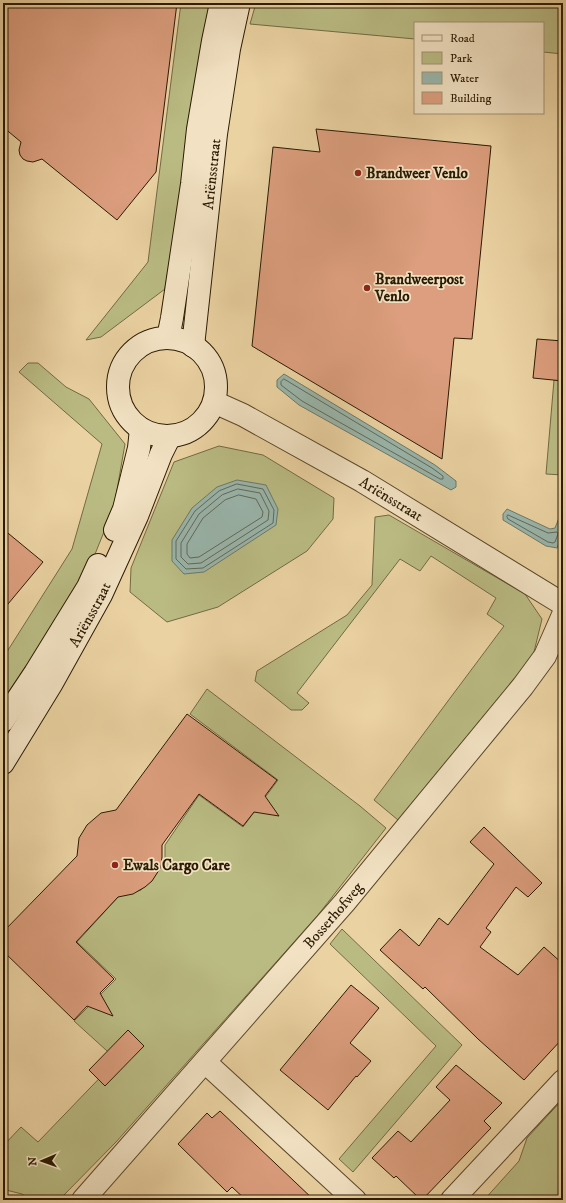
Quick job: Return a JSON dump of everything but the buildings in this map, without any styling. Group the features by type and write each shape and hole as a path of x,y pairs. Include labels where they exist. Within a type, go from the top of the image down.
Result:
{"main road":[{"name":"Ariënsstraat","path":"168,338 192,184 198,129 213,40 222,3"},
{"name":"Ariënsstraat","path":"193,346 216,134 229,49 240,3"},
{"path":"168,338 181,340 193,346 203,354 211,364 215,377 216,389 214,402 208,415 197,426 184,433 170,436 155,435 141,429 130,419 123,407 119,393 119,378 124,365 131,354 142,345 155,340 168,338"},
{"name":"Ariënsstraat","path":"214,402 243,415 362,481 563,604"},
{"name":"Ariënsstraat","path":"3,720 35,673 91,580 124,509 139,448 141,429"},
{"name":"Ariënsstraat","path":"3,763 52,683 100,595 137,516 161,454 170,436"},
{"name":"Bosserhofweg","path":"83,1200 345,902 523,686 545,656 563,615"},
{"path":"205,1062 355,1200"},
{"path":"452,1200 563,1081"}],"green space":[{"path":"181,3 212,3 165,289 101,337 86,340 148,262"},
{"path":"256,3 563,3 563,54 544,52 544,22 414,22 414,39 250,24"},
{"path":"28,363 38,363 66,387 89,399 125,444 114,507 89,569 3,706 3,658 72,549 102,444 19,372"},
{"path":"554,380 563,381 563,475 546,474"},
{"path":"219,446 263,455 334,498 333,519 307,551 218,607 167,622 130,592 131,568 174,462"},
{"path":"389,515 525,594 542,619 533,656 398,820 374,800 504,626 487,614 496,598 431,556 420,571 400,559 297,693 309,703 302,710 291,710 255,681 257,671 347,615 372,585 375,517"},
{"path":"207,689 360,806 386,828 318,915 116,1142 62,1197 51,1200 30,1200 22,1194 6,1190 3,1187 3,1146 21,1127 38,1142 117,1060 74,1021 116,979 77,942 119,896 141,890 165,862 165,845 199,795 243,827 278,780 190,714"},
{"path":"342,929 462,1045 353,1172 339,1159 436,1046 330,944"},
{"path":"563,1099 563,1200 484,1200 519,1161 527,1138"}],"water":[{"path":"284,374 435,465 456,481 456,487 451,490 299,405 277,387 277,380"},
{"path":"237,480 266,485 278,509 276,525 204,572 184,574 172,561 172,540 192,508 217,487"},
{"path":"563,508 563,533 557,548 546,546 503,520 503,514 507,509 550,529 555,528"}],"place":[{"name":"Brandweer Venlo","path":"358,173"},
{"name":"Brandweerpost Venlo","path":"367,288"},
{"name":"Ewals Cargo Care","path":"115,865"}]}
